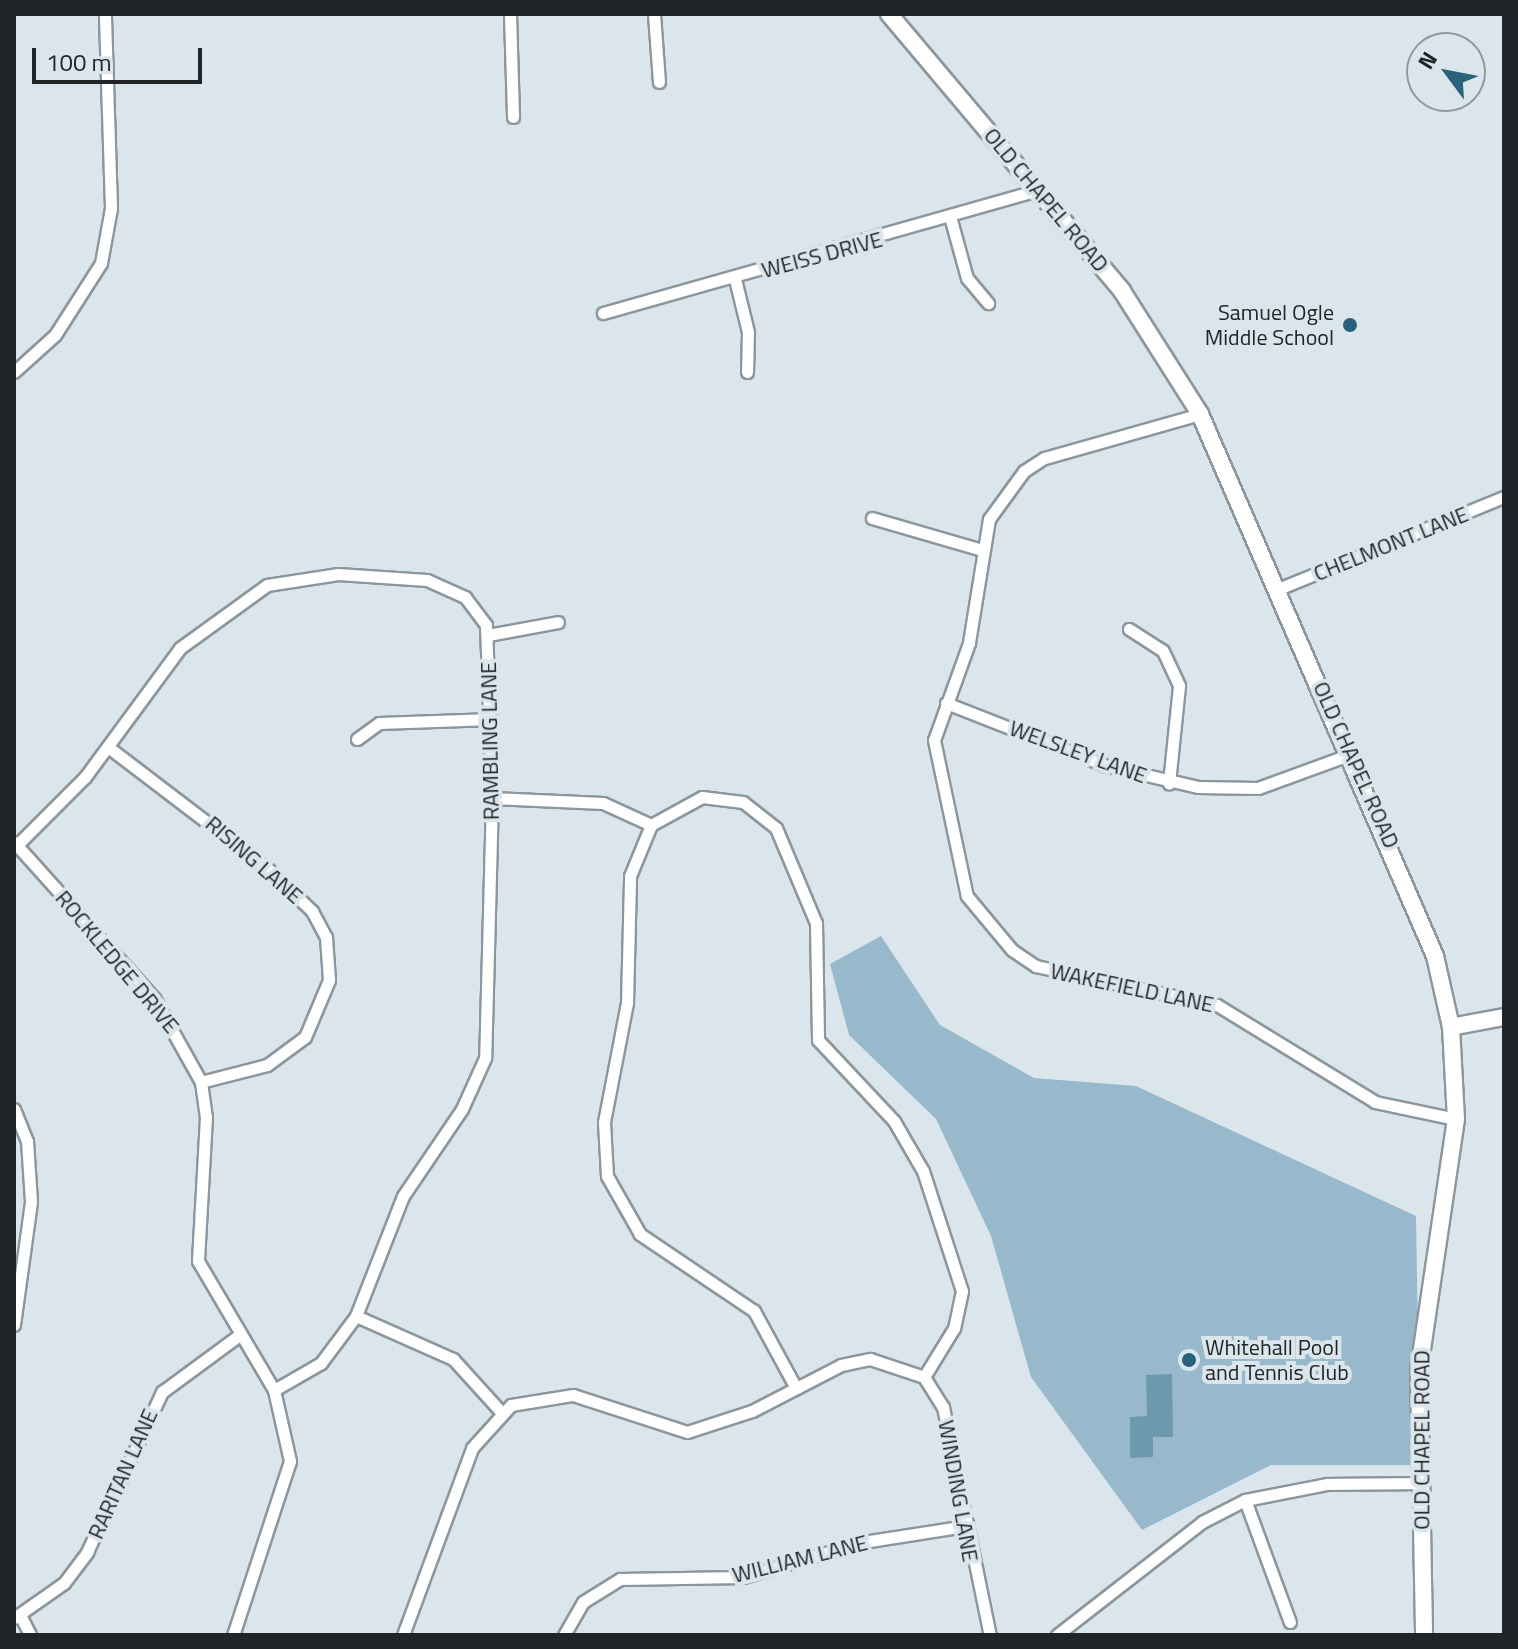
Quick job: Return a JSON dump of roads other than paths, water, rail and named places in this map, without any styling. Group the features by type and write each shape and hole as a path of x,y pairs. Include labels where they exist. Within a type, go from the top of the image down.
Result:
{"street":[{"path":"14,372 55,335 101,263 111,208 105,14"},
{"path":"510,14 513,117"},
{"path":"654,14 659,82"},
{"name":"OLD CHAPEL ROAD","path":"889,14 1122,291 1200,414 1422,920 1451,1027 1456,1119 1422,1343 1420,1483 1424,1635"},
{"name":"WEISS DRIVE","path":"603,313 951,220 1038,190"},
{"path":"951,220 967,278 988,303"},
{"path":"735,279 748,332 747,372"},
{"name":"WAKEFIELD LANE","path":"1200,414 1033,463 1000,499 979,549 969,643 946,703 934,758 961,878 976,911 1023,960 1057,974 1217,1005 1375,1102 1456,1119"},
{"name":"CHELMONT LANE","path":"1278,589 1504,497"},
{"path":"872,518 979,549"},
{"name":"RAMBLING LANE","path":"15,843 108,747 189,639 282,579 381,574 443,584 475,605 488,635 492,719 485,1058 462,1109 403,1196 356,1316 321,1363 274,1390"},
{"path":"488,635 558,622"},
{"path":"1129,629 1163,651 1179,686 1169,783"},
{"name":"WELSLEY LANE","path":"946,703 1169,783 1258,788 1351,754"},
{"path":"357,739 379,723 492,719"},
{"name":"RISING LANE","path":"108,747 268,869 312,911 326,937 329,980 305,1037 267,1065 201,1082"},
{"path":"492,798 603,803 651,825"},
{"path":"403,1635 469,1456 501,1412 536,1396 573,1395 687,1432 796,1388 861,1360 887,1361 924,1377 960,1314 960,1278 906,1137 818,1040 816,923 793,858 769,820 730,799 684,801 651,825 626,896 627,1003 604,1122 607,1176 647,1240 754,1311 796,1388"},
{"name":"ROCKLEDGE DRIVE","path":"15,843 154,998 201,1082 206,1117 198,1261 238,1336 274,1390 288,1477 233,1635"},
{"path":"1451,1027 1504,1017"},
{"path":"14,1109 31,1217 14,1325"},
{"path":"356,1316 453,1359 501,1412"},
{"name":"RARITAN LANE","path":"17,1617 64,1583 93,1543 162,1392 238,1336"},
{"name":"WINDING LANE","path":"924,1377 943,1407 965,1526 990,1635"},
{"path":"1057,1635 1202,1522 1245,1500 1327,1484 1420,1483"},
{"path":"1245,1500 1290,1622"},
{"name":"WILLIAM LANE","path":"564,1635 583,1602 620,1579 743,1577 863,1542 965,1526"},
{"path":"17,1617 30,1635"}],"place":[{"name":"Samuel Ogle Middle School","path":"1350,325"},
{"name":"Whitehall Pool and Tennis Club","path":"1189,1360"}]}
